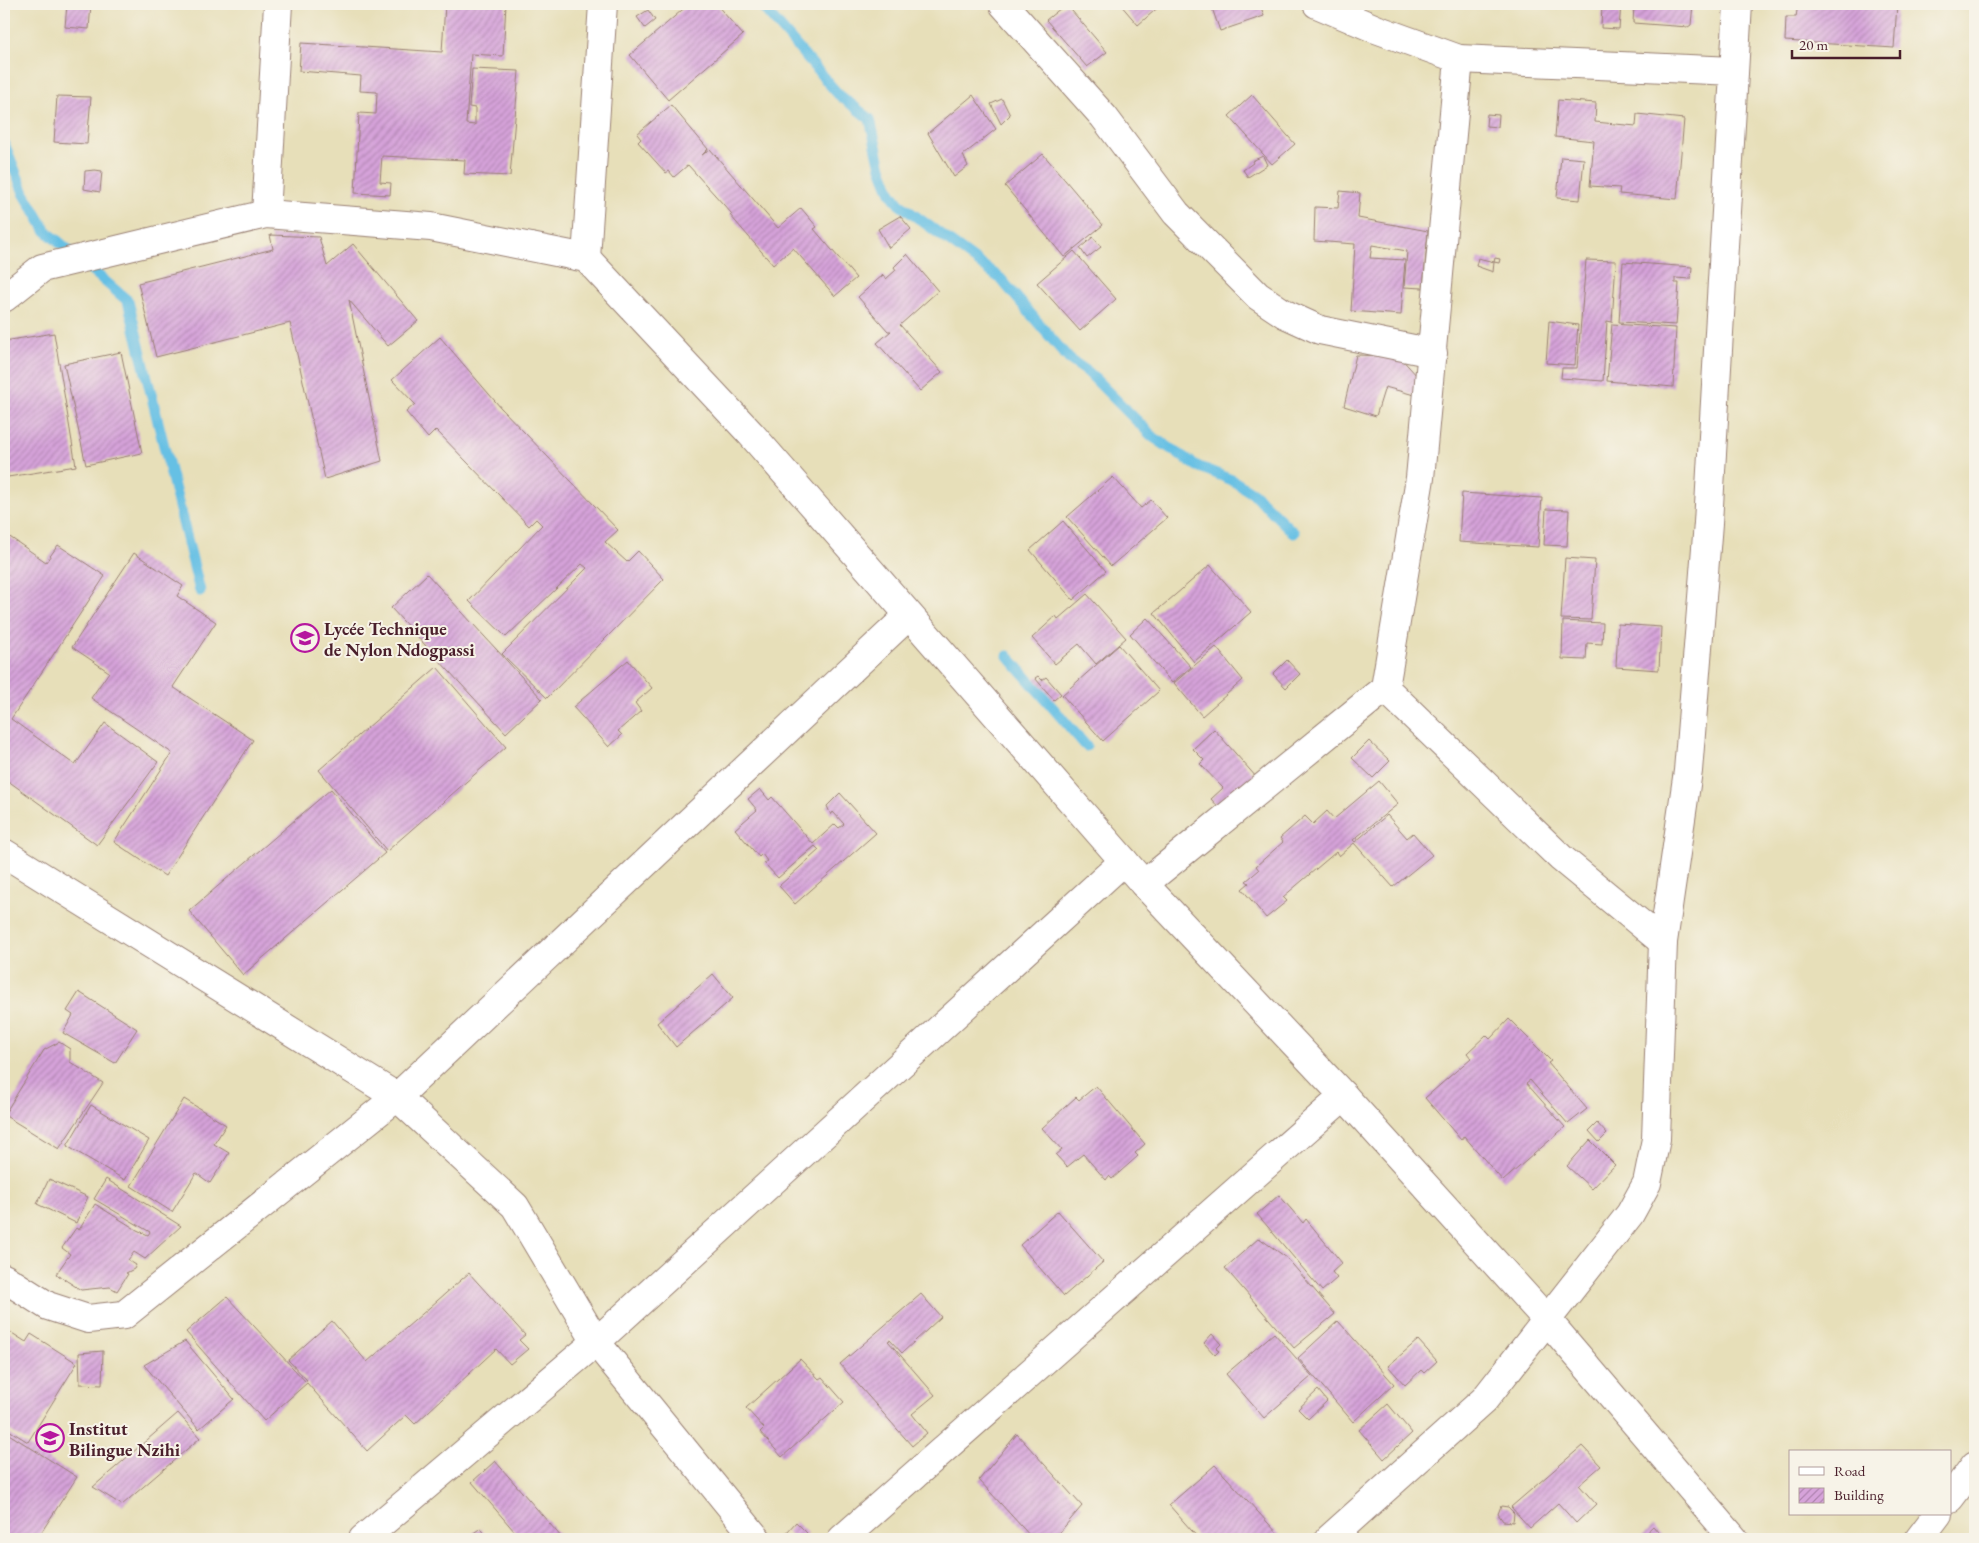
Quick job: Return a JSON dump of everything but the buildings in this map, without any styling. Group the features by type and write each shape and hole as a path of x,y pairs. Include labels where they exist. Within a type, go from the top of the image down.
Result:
{"street":[{"path":"266,214 278,4"},
{"path":"586,258 604,4"},
{"path":"1003,4 1104,117 1176,213 1258,296 1285,314 1320,330 1433,353"},
{"path":"1317,4 1368,26 1459,59 1734,71"},
{"path":"1329,1539 1484,1400 1548,1321 1630,1214 1647,1183 1656,1139 1663,942 1688,771 1708,523 1738,4"},
{"path":"1144,884 1385,688 1420,478 1459,59"},
{"path":"4,298 42,268 266,214 431,227 586,258 751,434 1144,884 1344,1096 1548,1321 1734,1539"},
{"path":"4,1278 48,1306 88,1319 124,1315 397,1097 908,616"},
{"path":"1385,688 1562,858 1663,942"},
{"path":"4,853 397,1097 515,1206 596,1342 757,1539"},
{"path":"363,1539 596,1342 1124,861"},
{"path":"842,1539 1344,1096"},
{"path":"1952,1495 1975,1465"},
{"path":"1919,1539 1936,1516"}],"waterway":[{"path":"760,4 838,94 870,119 881,168 891,193 899,204 1001,279 1069,359 1088,372 1153,437 1197,466 1232,480 1254,494 1294,533"},
{"path":"4,143 24,193 46,231 128,301 200,591"},
{"path":"1008,656 1086,746"}],"place":[{"name":"Lycée Technique de Nylon Ndogpassi","path":"305,638"},
{"name":"Institut Bilingue Nzihi","path":"50,1438"}]}
